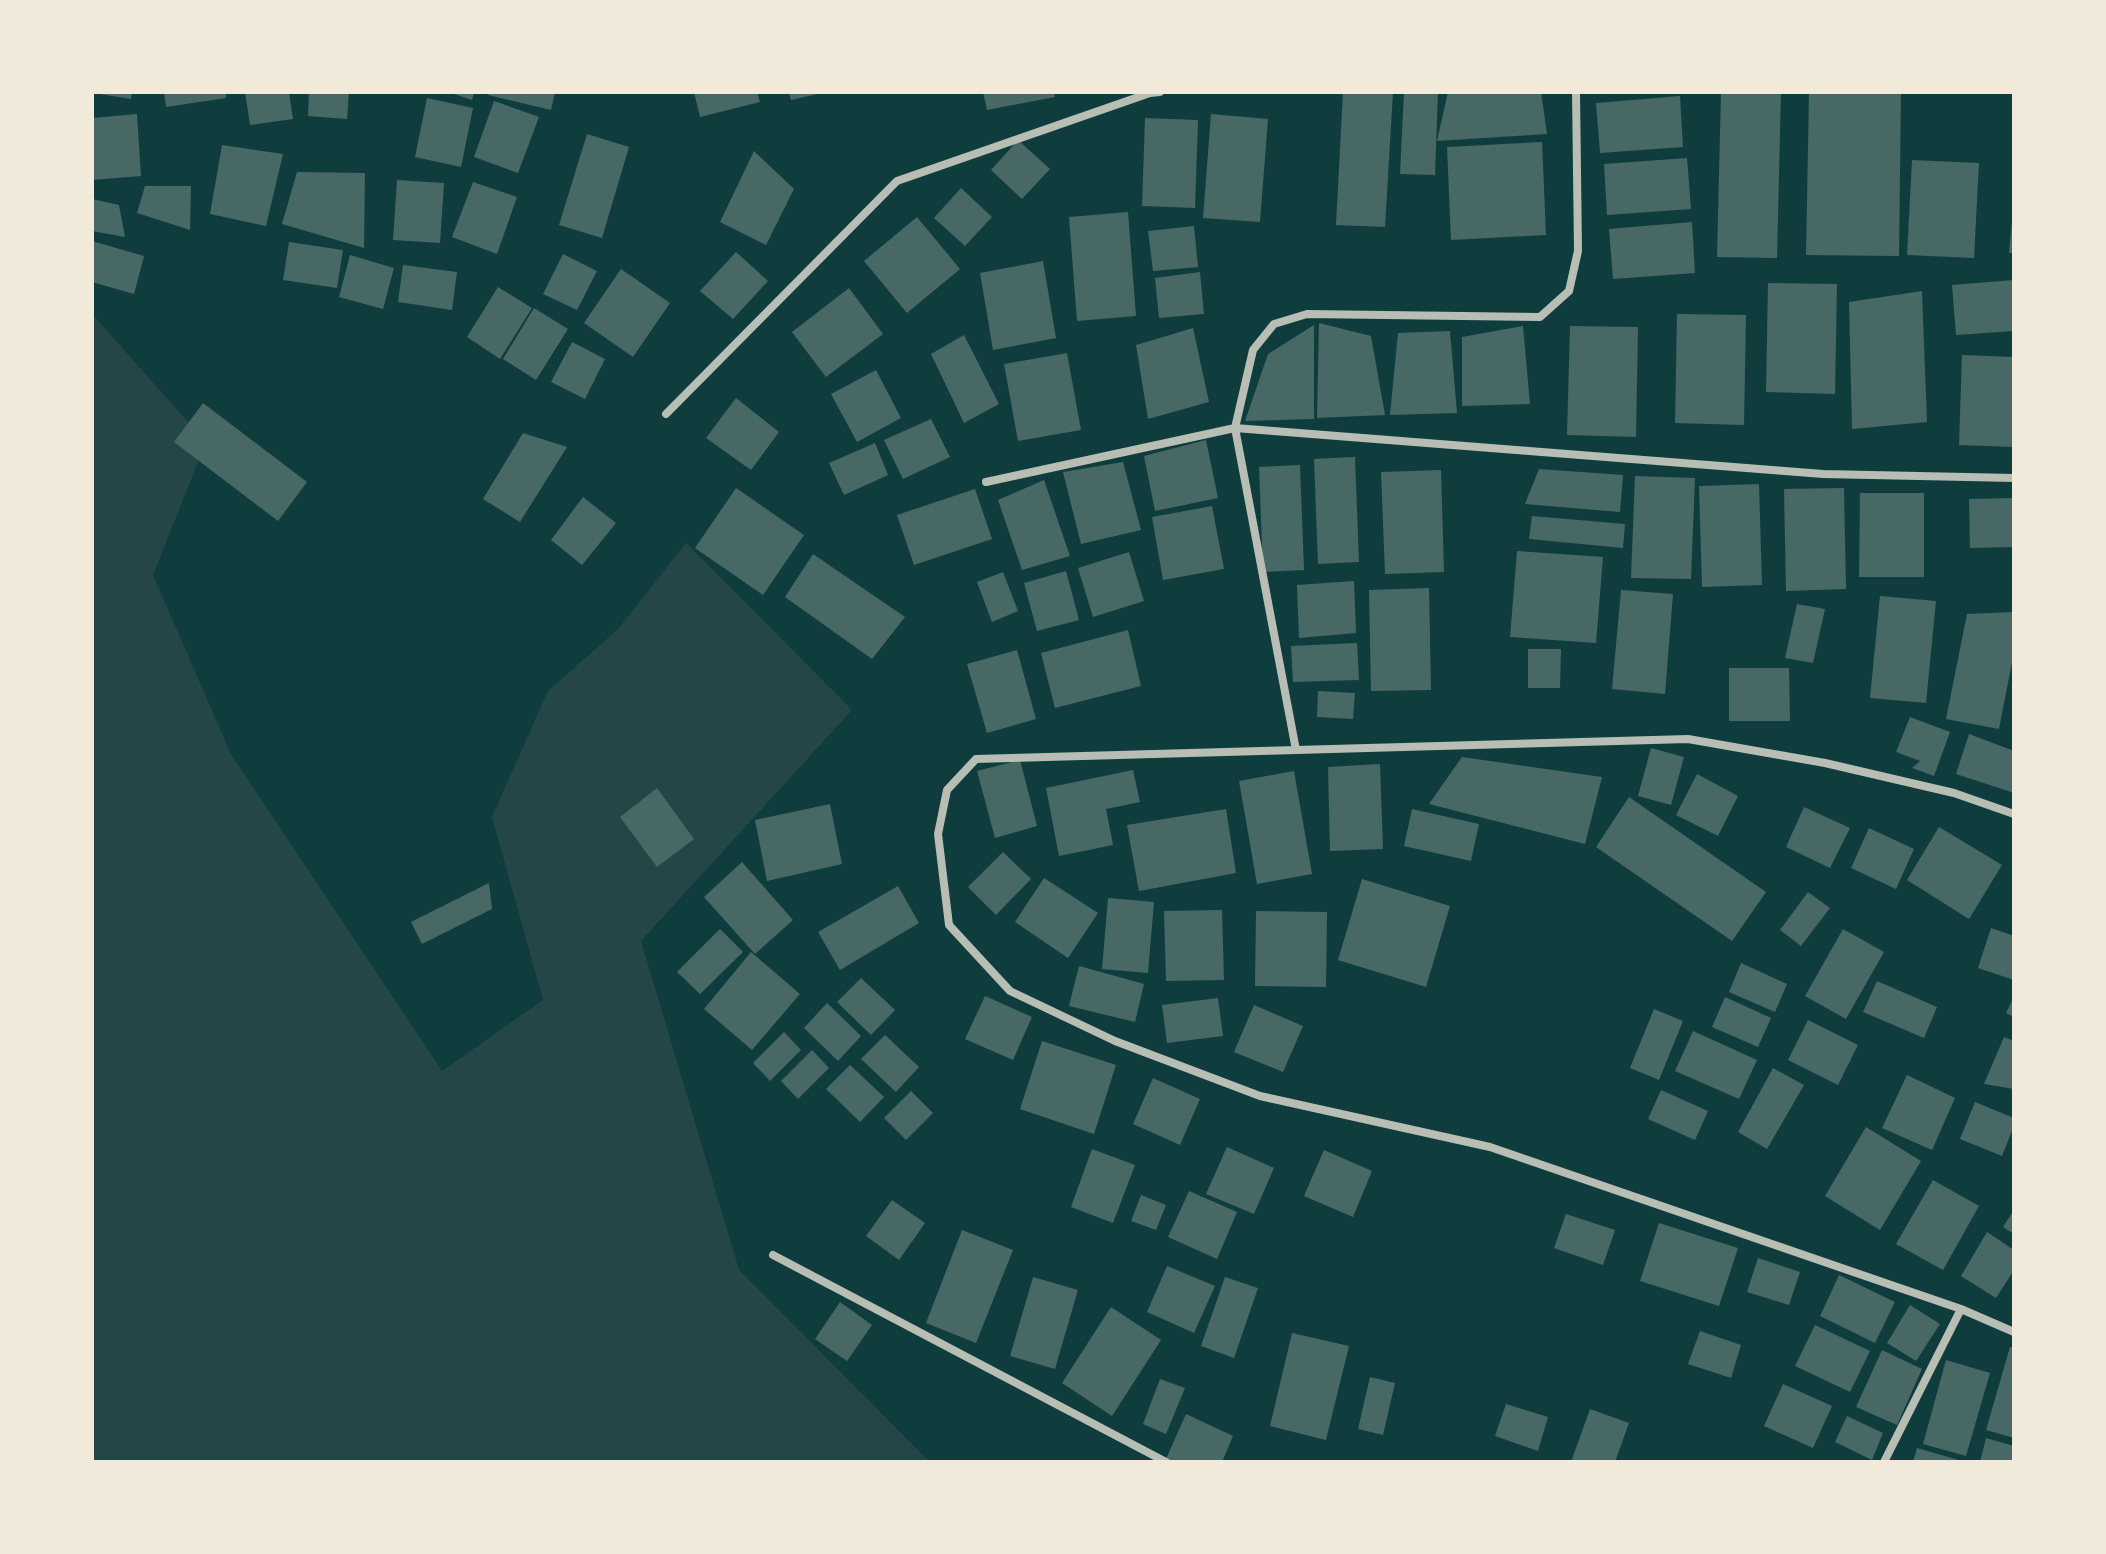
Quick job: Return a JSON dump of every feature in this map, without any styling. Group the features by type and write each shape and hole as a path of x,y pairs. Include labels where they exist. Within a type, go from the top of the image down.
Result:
{"street":[{"path":"666,414 897,181 1160,92"},
{"path":"1296,750 1235,428 1253,350 1274,324 1307,314 1540,317 1569,291 1578,251 1576,92"},
{"path":"986,482 1235,428 1823,474 2014,478"},
{"path":"2014,814 1954,793 1839,766 1688,739 976,759 947,790 938,834 949,925 1010,991 1115,1041 1260,1096 1490,1147 1961,1309 2014,1332"},
{"path":"773,1255 1166,1462"},
{"path":"1884,1462 1961,1309"}],"shaded area":[{"path":"92,314 206,442 153,575 231,754 442,1071 543,1000 492,817 548,691 618,629 686,543 852,710 641,941 739,1270 930,1462 92,1462"}],"building":[{"path":"100,92 132,92 131,99"},
{"path":"164,92 226,92 226,98 166,107"},
{"path":"245,92 289,92 293,119 250,125"},
{"path":"309,92 349,92 347,119 308,116"},
{"path":"448,92 474,92 472,100"},
{"path":"489,92 555,92 551,110 488,95"},
{"path":"694,92 757,92 760,102 700,117"},
{"path":"789,92 822,92 822,93 791,100"},
{"path":"983,92 1054,92 1055,97 987,110"},
{"path":"1343,92 1393,92 1385,227 1336,225"},
{"path":"1404,92 1438,92 1435,175 1400,174"},
{"path":"1448,92 1541,92 1547,134 1437,141"},
{"path":"1721,92 1781,92 1777,258 1717,257"},
{"path":"1809,92 1901,92 1899,256 1806,255"},
{"path":"1680,96 1683,147 1600,153 1596,103"},
{"path":"427,98 473,108 461,167 415,157"},
{"path":"494,101 539,117 518,173 474,157"},
{"path":"137,114 141,176 92,180 92,118"},
{"path":"1211,114 1268,119 1260,222 1203,218"},
{"path":"1145,118 1198,120 1195,208 1142,206"},
{"path":"587,134 629,147 602,238 559,225"},
{"path":"1018,140 1050,169 1022,199 991,170"},
{"path":"1542,142 1546,235 1451,240 1447,147"},
{"path":"222,145 283,154 266,226 210,214"},
{"path":"754,151 794,189 766,245 720,222"},
{"path":"1687,158 1691,209 1607,215 1604,164"},
{"path":"1912,160 1979,163 1974,258 1907,255"},
{"path":"297,172 365,173 364,248 282,224"},
{"path":"397,180 444,183 440,243 393,240"},
{"path":"473,182 517,197 497,254 452,237"},
{"path":"145,186 191,186 190,230 137,213"},
{"path":"961,188 992,217 965,246 934,218"},
{"path":"92,199 119,205 125,237 92,231"},
{"path":"1128,212 1136,316 1077,321 1069,217"},
{"path":"917,217 960,269 907,313 864,261"},
{"path":"2012,221 2014,253 2009,253"},
{"path":"1692,222 1695,273 1613,279 1609,229"},
{"path":"1194,226 1198,267 1153,271 1148,231"},
{"path":"92,241 144,256 134,294 92,282"},
{"path":"289,242 343,250 337,288 283,280"},
{"path":"736,252 768,281 733,319 700,291"},
{"path":"563,254 597,271 577,310 543,294"},
{"path":"350,255 394,268 383,309 339,297"},
{"path":"1043,261 1056,338 993,350 980,273"},
{"path":"403,265 457,272 452,310 398,302"},
{"path":"621,269 670,303 633,357 584,323"},
{"path":"1200,272 1204,314 1159,318 1155,278"},
{"path":"2014,280 2014,331 1956,335 1952,285"},
{"path":"1768,283 1837,284 1835,394 1766,392"},
{"path":"498,287 532,308 500,359 467,337"},
{"path":"849,288 883,334 826,377 792,332"},
{"path":"1922,291 1927,422 1852,429 1849,302"},
{"path":"534,308 568,329 536,380 503,359"},
{"path":"1677,314 1746,315 1744,425 1675,423"},
{"path":"1319,323 1371,336 1385,415 1317,418"},
{"path":"1314,325 1314,419 1245,421 1268,354"},
{"path":"1523,326 1530,404 1462,406 1462,337"},
{"path":"1570,326 1638,327 1636,437 1567,435"},
{"path":"1193,328 1209,402 1148,419 1136,345"},
{"path":"1450,331 1457,413 1390,415 1398,333"},
{"path":"964,335 999,404 964,423 931,354"},
{"path":"572,342 605,359 585,399 551,382"},
{"path":"1067,353 1081,430 1018,441 1004,364"},
{"path":"1962,355 2014,357 2014,447 1959,445"},
{"path":"876,370 901,418 857,442 831,394"},
{"path":"736,398 779,432 751,470 706,438"},
{"path":"203,403 307,482 278,521 174,442"},
{"path":"931,419 950,457 903,479 884,440"},
{"path":"523,433 567,447 520,522 483,499"},
{"path":"1206,440 1218,498 1155,511 1144,456"},
{"path":"875,443 888,475 844,495 829,463"},
{"path":"1355,457 1359,562 1318,564 1314,459"},
{"path":"1123,462 1141,530 1081,544 1063,472"},
{"path":"1300,465 1304,570 1263,572 1259,467"},
{"path":"1539,469 1623,475 1620,512 1525,504"},
{"path":"1441,470 1444,572 1385,574 1381,472"},
{"path":"1635,476 1695,478 1691,579 1631,578"},
{"path":"1044,480 1070,556 1022,570 998,500"},
{"path":"1759,484 1762,585 1702,587 1699,486"},
{"path":"736,488 804,535 763,595 695,548"},
{"path":"1844,488 1846,589 1786,591 1784,489"},
{"path":"975,489 992,539 914,565 897,515"},
{"path":"1860,493 1924,493 1924,577 1859,577"},
{"path":"583,497 616,523 582,565 551,540"},
{"path":"2014,498 2014,547 1970,548 1969,499"},
{"path":"1212,506 1224,569 1163,580 1152,517"},
{"path":"1532,516 1625,524 1623,548 1529,539"},
{"path":"1517,551 1603,557 1596,643 1510,637"},
{"path":"1129,552 1144,601 1093,617 1078,568"},
{"path":"813,554 905,617 872,659 785,597"},
{"path":"1066,571 1079,620 1037,631 1024,583"},
{"path":"1003,572 1018,611 992,622 977,582"},
{"path":"1354,581 1356,633 1299,638 1297,585"},
{"path":"1429,588 1431,690 1371,691 1369,590"},
{"path":"1621,590 1673,594 1665,694 1612,689"},
{"path":"1880,596 1936,601 1926,703 1870,698"},
{"path":"1797,604 1825,609 1813,663 1785,658"},
{"path":"2014,612 2014,652 1999,729 1946,719 1967,614"},
{"path":"1128,630 1141,686 1055,708 1041,653"},
{"path":"1357,643 1359,680 1293,682 1291,646"},
{"path":"1528,649 1561,649 1560,688 1528,688"},
{"path":"1017,650 1036,719 987,733 967,664"},
{"path":"1729,668 1789,668 1790,721 1729,721"},
{"path":"1318,691 1355,693 1353,719 1317,717"},
{"path":"1910,717 1950,732 1934,776 1912,768 1920,761 1896,752"},
{"path":"1969,734 2014,751 2014,793 1956,774"},
{"path":"1651,748 1684,757 1671,805 1638,796"},
{"path":"1462,757 1602,777 1585,844 1429,804"},
{"path":"1020,760 1037,826 995,838 977,771"},
{"path":"1380,764 1383,849 1330,851 1328,767"},
{"path":"1133,770 1140,802 1106,809 1113,845 1059,856 1046,788"},
{"path":"1294,771 1312,874 1257,884 1239,781"},
{"path":"1697,774 1738,796 1718,836 1676,815"},
{"path":"657,788 694,839 657,867 620,817"},
{"path":"1629,797 1766,892 1732,941 1596,847"},
{"path":"830,804 842,864 767,881 755,820"},
{"path":"1804,807 1850,828 1830,868 1786,847"},
{"path":"1226,809 1236,873 1139,891 1127,825"},
{"path":"1412,809 1479,824 1471,861 1404,846"},
{"path":"1939,827 2002,865 1969,919 1907,880"},
{"path":"1869,828 1914,849 1896,889 1851,868"},
{"path":"1003,852 1031,879 996,915 968,887"},
{"path":"742,862 793,920 755,954 704,897"},
{"path":"1044,878 1098,913 1068,958 1015,922"},
{"path":"1362,879 1450,906 1426,987 1338,960"},
{"path":"489,883 492,909 422,944 411,922"},
{"path":"898,886 919,923 840,970 818,932"},
{"path":"1808,892 1830,908 1801,946 1780,930"},
{"path":"1108,898 1154,902 1148,973 1102,969"},
{"path":"1222,910 1224,980 1166,981 1164,911"},
{"path":"1256,911 1327,912 1326,987 1255,986"},
{"path":"1991,928 2014,936 2014,980 1978,968"},
{"path":"720,929 743,952 700,994 677,972"},
{"path":"1843,929 1884,952 1846,1019 1805,996"},
{"path":"751,952 800,994 752,1050 704,1009"},
{"path":"1741,963 1787,984 1775,1012 1729,992"},
{"path":"1079,966 1144,984 1135,1022 1069,1006"},
{"path":"861,978 895,1010 871,1035 837,1002"},
{"path":"1877,981 1937,1007 1924,1038 1863,1012"},
{"path":"985,996 1032,1017 1013,1060 965,1039"},
{"path":"1725,997 1771,1018 1758,1047 1712,1027"},
{"path":"2014,997 2014,1017 2006,1013"},
{"path":"1218,998 1223,1036 1167,1043 1162,1005"},
{"path":"827,1003 861,1036 838,1061 804,1028"},
{"path":"1254,1005 1303,1026 1283,1072 1234,1052"},
{"path":"1654,1009 1683,1021 1659,1080 1630,1068"},
{"path":"1808,1020 1858,1045 1838,1085 1788,1060"},
{"path":"1693,1031 1757,1060 1739,1099 1675,1071"},
{"path":"784,1032 801,1050 770,1081 753,1063"},
{"path":"885,1035 919,1067 896,1092 861,1059"},
{"path":"2004,1037 2014,1041 2014,1089 1984,1084"},
{"path":"1042,1041 1116,1065 1094,1134 1020,1109"},
{"path":"812,1050 829,1068 798,1099 781,1081"},
{"path":"850,1065 884,1097 860,1122 826,1089"},
{"path":"1773,1068 1804,1085 1767,1149 1738,1132"},
{"path":"1907,1075 1955,1098 1932,1150 1882,1128"},
{"path":"1153,1078 1200,1099 1180,1145 1133,1124"},
{"path":"1661,1090 1708,1111 1695,1140 1648,1119"},
{"path":"911,1091 933,1113 906,1140 884,1118"},
{"path":"1975,1102 2014,1118 2014,1126 2002,1156 1960,1139"},
{"path":"1866,1127 1921,1161 1880,1230 1825,1196"},
{"path":"1227,1147 1274,1168 1254,1214 1206,1194"},
{"path":"1092,1149 1135,1165 1113,1223 1071,1207"},
{"path":"1324,1150 1372,1171 1353,1217 1304,1196"},
{"path":"1933,1180 1979,1206 1943,1270 1896,1244"},
{"path":"1189,1191 1237,1212 1217,1259 1168,1237"},
{"path":"1141,1195 1166,1205 1156,1230 1131,1221"},
{"path":"892,1200 925,1223 899,1260 866,1236"},
{"path":"2014,1210 2014,1234 2003,1227"},
{"path":"1566,1214 1615,1230 1603,1265 1554,1248"},
{"path":"1659,1223 1738,1248 1719,1306 1640,1281"},
{"path":"962,1230 1013,1250 976,1343 926,1323"},
{"path":"1987,1232 2014,1250 2014,1270 1996,1298 1961,1276"},
{"path":"1758,1258 1800,1272 1789,1305 1747,1292"},
{"path":"1167,1266 1215,1286 1194,1333 1147,1312"},
{"path":"1839,1275 1895,1302 1875,1343 1820,1316"},
{"path":"1033,1277 1078,1290 1055,1369 1010,1356"},
{"path":"1225,1277 1258,1288 1234,1358 1201,1346"},
{"path":"840,1302 872,1325 847,1361 815,1339"},
{"path":"1910,1305 1940,1324 1916,1361 1887,1343"},
{"path":"1111,1307 1161,1340 1112,1416 1062,1383"},
{"path":"1815,1325 1870,1351 1850,1392 1795,1366"},
{"path":"1700,1331 1741,1345 1731,1378 1688,1364"},
{"path":"1292,1333 1349,1346 1326,1440 1270,1426"},
{"path":"2010,1347 2014,1348 2014,1438 1986,1430"},
{"path":"1882,1350 1922,1369 1897,1425 1856,1407"},
{"path":"1946,1360 1990,1373 1966,1456 1923,1444"},
{"path":"1370,1377 1395,1383 1383,1435 1358,1429"},
{"path":"1160,1379 1185,1388 1166,1434 1143,1424"},
{"path":"1783,1384 1832,1406 1813,1448 1764,1426"},
{"path":"1506,1404 1548,1417 1538,1451 1495,1436"},
{"path":"1590,1409 1629,1423 1615,1462 1571,1462"},
{"path":"1186,1414 1233,1436 1222,1462 1165,1461"},
{"path":"1847,1416 1883,1433 1872,1460 1835,1442"},
{"path":"1986,1438 2014,1446 2014,1462 1980,1462"},
{"path":"1917,1448 1962,1461 1962,1462 1913,1462"}]}
